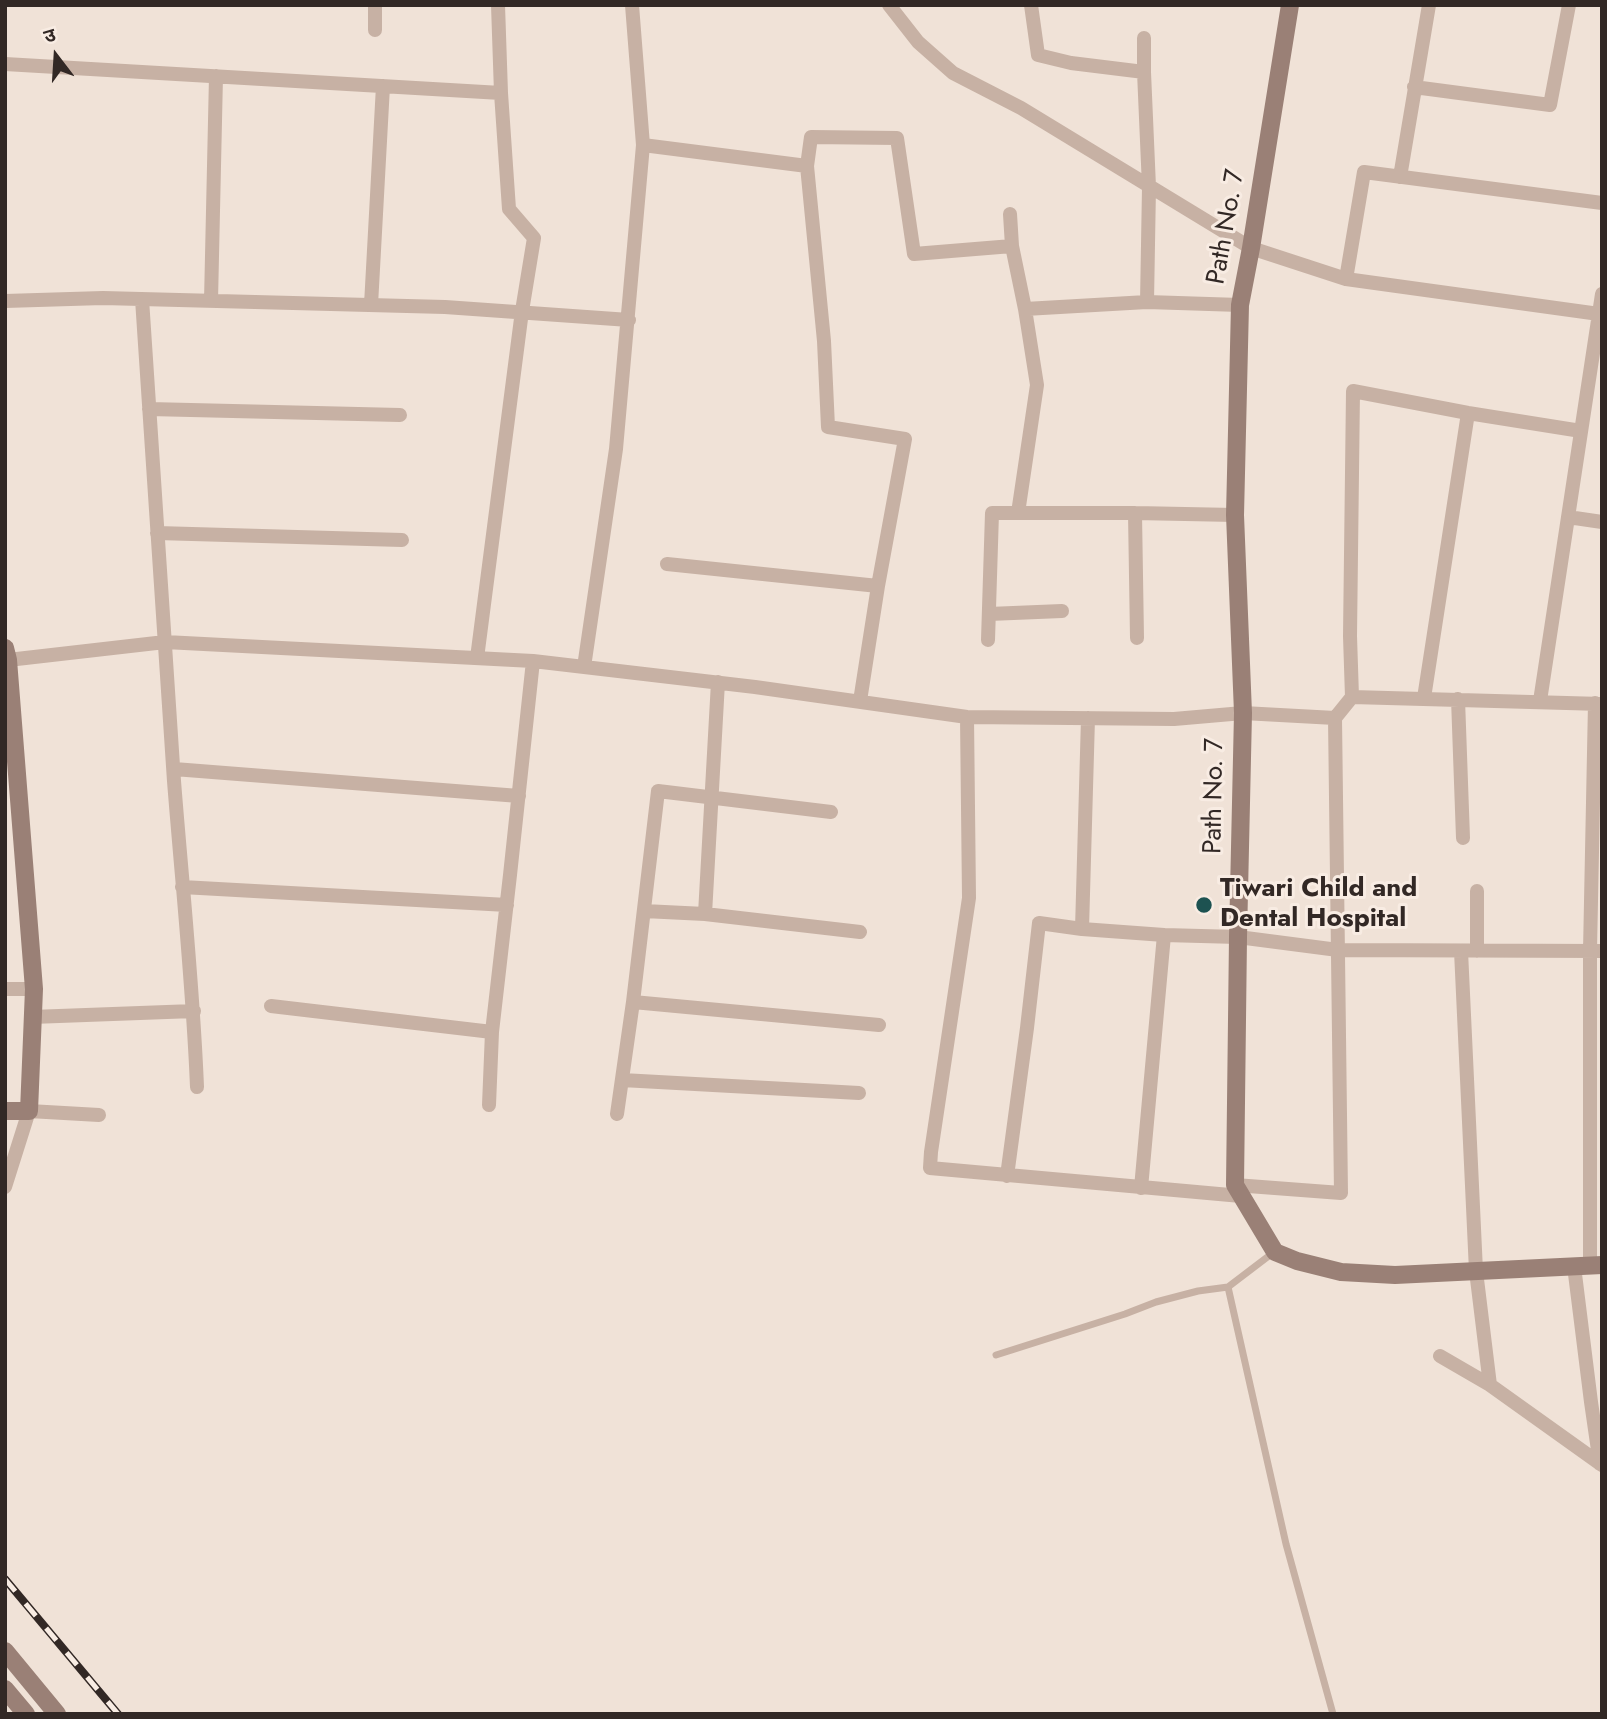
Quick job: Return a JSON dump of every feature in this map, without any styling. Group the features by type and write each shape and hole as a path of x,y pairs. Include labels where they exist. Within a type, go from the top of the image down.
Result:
{"street":[{"path":"375,5 375,30"},
{"path":"477,658 534,238 509,209 498,5"},
{"path":"584,667 616,449 643,145 632,5"},
{"path":"889,5 918,42 953,73 1021,108 1251,248 1346,279 1599,314"},
{"path":"1031,5 1038,55 1071,63 1144,72"},
{"name":"Path No. 7","path":"1238,1191 1238,937 1243,713 1235,515 1240,304 1290,5"},
{"path":"1400,177 1429,5"},
{"path":"1414,87 1550,105 1569,5"},
{"path":"1144,38 1149,187 1147,302"},
{"path":"5,64 501,93"},
{"path":"211,301 216,76"},
{"path":"371,305 383,86"},
{"path":"860,701 905,439 828,427 824,341 807,166 811,137 897,138 914,254 1012,246"},
{"path":"643,145 807,166"},
{"path":"1346,279 1364,172 1602,203"},
{"path":"1010,214 1012,246 1037,385 1018,513"},
{"path":"1540,701 1581,431 1594,393 1602,294"},
{"path":"5,301 103,298 445,307 629,320"},
{"path":"142,299 174,769 194,1011 197,1087"},
{"path":"1025,309 1147,302 1240,304"},
{"path":"967,717 969,898 930,1168 1141,1188 1341,1193 1335,718 1352,697 1350,636 1353,391 1581,431"},
{"path":"149,409 400,415"},
{"path":"1424,698 1468,413"},
{"path":"988,640 992,513 1235,515"},
{"path":"1135,513 1137,638"},
{"path":"1568,517 1602,522"},
{"path":"157,533 402,540"},
{"path":"667,564 878,586"},
{"path":"989,614 1062,611"},
{"path":"5,1187 29,1111 33,989 6,654 165,642 533,661 718,682 967,717 1174,719 1243,713 1335,718"},
{"path":"489,1105 492,1032 533,661"},
{"path":"705,914 718,682"},
{"path":"1352,697 1598,704 1589,1266 1591,1402 1601,1464"},
{"path":"1458,699 1463,838"},
{"path":"1082,929 1088,718"},
{"path":"174,769 519,796"},
{"path":"617,1114 658,791 831,812"},
{"path":"183,887 507,905"},
{"path":"1476,891 1477,951"},
{"path":"644,911 705,914 860,932"},
{"path":"1007,1176 1039,923 1164,935 1238,937 1338,950 1596,951"},
{"path":"1141,1188 1164,935"},
{"path":"1461,951 1476,1271 1490,1385"},
{"path":"5,989 33,989"},
{"path":"633,1002 880,1025"},
{"path":"271,1006 492,1032"},
{"path":"32,1017 194,1011"},
{"path":"622,1080 859,1093"},
{"path":"5,1111 99,1115"},
{"path":"1238,1191 1275,1252 1297,1261 1341,1272 1395,1275 1589,1266"},
{"path":"1440,1356 1490,1385 1601,1464"},
{"path":"5,1651 57,1714"},
{"path":"5,1689 26,1714"}],"lane":[{"path":"996,1355 1156,1302 1198,1291 1228,1287 1275,1252"},
{"path":"1228,1287 1286,1545 1333,1714"}],"railway":[{"path":"5,1579 118,1714"}],"place":[{"name":"Tiwari Child and Dental Hospital","path":"1204,905"}]}
